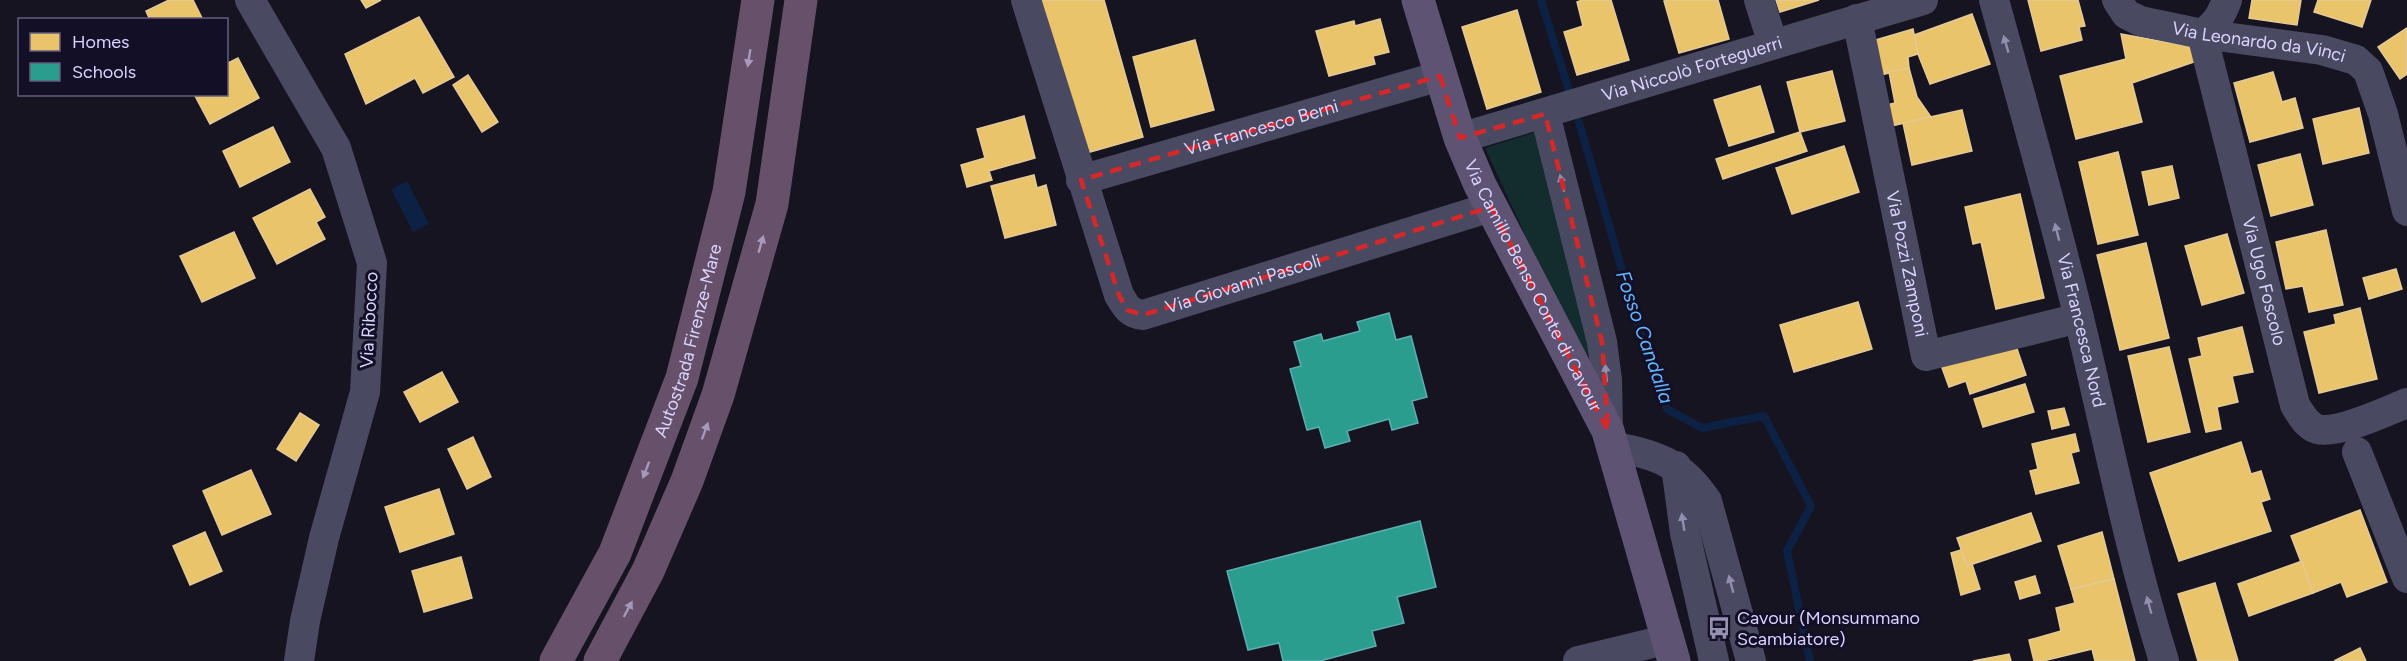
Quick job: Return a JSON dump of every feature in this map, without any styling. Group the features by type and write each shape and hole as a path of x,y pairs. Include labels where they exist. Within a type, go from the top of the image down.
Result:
{"highway":[{"name":"Autostrada Firenze-Mare","path":"556,661 615,553 682,378 729,192 758,0"},
{"path":"600,661 648,571 687,481 718,395 772,204 801,0"}],"main road":[{"name":"Via Camillo Benso Conte di Cavour","path":"1418,0 1460,138 1491,207 1611,439 1672,650"}],"street":[{"name":"Via Ribocco","path":"250,0 336,148 372,263 365,392 324,538 305,621 299,661"},
{"name":"Via Giovanni Pascoli","path":"1026,0 1081,180 1119,295 1127,310 1143,315 1491,207"},
{"path":"1759,0 1773,44"},
{"name":"Via Niccolò Forteguerri","path":"1460,138 1923,0"},
{"name":"Via Francesca Nord","path":"1994,0 2035,146 2079,318 2133,546 2164,661"},
{"name":"Via Leonardo da Vinci","path":"2117,0 2126,14 2140,21 2202,34 2322,50 2356,60 2368,71 2384,114 2407,211"},
{"path":"2202,34 2215,26 2227,0"},
{"name":"Via Pozzi Zamponi","path":"1857,19 1926,356 2079,318"},
{"name":"Via Ugo Foscolo","path":"2202,34 2295,405 2304,419 2317,429 2343,428 2407,403"},
{"name":"Via Francesco Berni","path":"1081,180 1440,76"},
{"name":"Via Camillo Benso Conte di Cavour","path":"1545,114 1602,342 1611,439"},
{"path":"1611,439 1676,466 1697,487 1711,509 1751,661"},
{"path":"2357,452 2407,578"},
{"path":"1676,466 1684,533 1714,661"},
{"path":"1578,661 1672,650"}],"highlighted area":[{"path":"1440,76 1460,138 1545,114 1602,342 1608,431 1491,207 1143,315 1127,310 1119,295 1081,180"}],"green space":[{"path":"1536,132 1590,353 1587,355 1577,347 1485,148"}],"water":[{"path":"407,181 429,224 413,232 391,189"}],"building: Homes":[{"path":"169,0 193,0 202,18 149,18 146,11"},
{"path":"361,0 381,0 366,8"},
{"path":"1039,0 1104,0 1143,137 1083,154"},
{"path":"1611,0 1629,60 1577,75 1564,32 1583,26 1577,2"},
{"path":"1718,0 1729,39 1679,53 1664,1"},
{"path":"1776,0 1819,0 1780,12"},
{"path":"2028,0 2078,0 2085,26 2079,27 2082,40 2041,51"},
{"path":"2252,0 2301,0 2297,25 2249,18"},
{"path":"2318,0 2371,0 2362,27 2314,12"},
{"path":"1517,10 1541,92 1487,109 1462,27"},
{"path":"1972,14 1990,64 1930,84 1918,54 1914,35"},
{"path":"419,17 454,77 423,93 415,78 366,104 345,54"},
{"path":"1380,19 1389,52 1373,56 1375,64 1329,76 1316,31 1354,21 1355,26"},
{"path":"2407,28 2407,74 2400,79 2378,47"},
{"path":"1913,29 1918,54 1908,57 1909,68 1881,75 1872,41"},
{"path":"2121,34 2193,47 2194,62 2132,83 2142,122 2076,139 2060,76 2126,59"},
{"path":"1195,40 1214,110 1151,127 1133,57"},
{"path":"238,58 259,98 210,124 195,96 228,96 228,63"},
{"path":"1909,68 1917,97 1931,117 1891,126 1886,105 1895,103 1889,72"},
{"path":"1832,71 1845,121 1800,132 1787,82"},
{"path":"2273,72 2282,102 2295,98 2303,128 2250,142 2234,83"},
{"path":"468,75 498,122 482,132 453,85"},
{"path":"1760,86 1774,132 1729,146 1714,100"},
{"path":"2359,108 2369,153 2323,164 2313,119"},
{"path":"1962,110 1972,151 1912,165 1903,123"},
{"path":"1024,116 1035,158 989,171 992,180 967,187 961,165 985,158 977,129"},
{"path":"273,127 290,162 240,187 223,151"},
{"path":"1800,132 1807,151 1723,179 1716,159"},
{"path":"1844,146 1859,192 1792,214 1776,168"},
{"path":"2118,152 2138,235 2098,244 2079,162"},
{"path":"2300,154 2313,205 2271,216 2258,165"},
{"path":"2172,166 2179,198 2149,205 2142,172"},
{"path":"1034,175 1037,188 1046,185 1056,225 1005,238 991,186"},
{"path":"310,189 325,217 316,222 325,239 277,264 253,218"},
{"path":"2020,194 2044,298 1996,309 1981,242 1973,244 1965,207"},
{"path":"2326,230 2343,305 2309,312 2303,286 2286,289 2276,242"},
{"path":"234,232 255,278 202,302 180,256"},
{"path":"2227,234 2244,293 2202,305 2185,246"},
{"path":"2146,243 2169,338 2120,350 2097,255"},
{"path":"2396,269 2402,289 2369,299 2363,278"},
{"path":"1858,302 1872,349 1794,372 1780,325"},
{"path":"2360,308 2377,379 2319,393 2304,332 2336,324 2334,315"},
{"path":"2242,327 2253,372 2232,376 2238,402 2217,407 2221,429 2206,432 2189,359 2202,356 2198,338"},
{"path":"2014,340 2026,375 1970,394 1966,381 1949,387 1941,365"},
{"path":"2169,347 2190,432 2148,442 2128,356"},
{"path":"442,372 458,402 420,422 404,392"},
{"path":"2025,384 2034,412 1983,427 1974,399"},
{"path":"2064,408 2069,425 2052,429 2048,411"},
{"path":"300,413 319,425 296,461 277,449"},
{"path":"2075,434 2079,451 2071,453 2079,483 2036,494 2030,471 2038,469 2032,444"},
{"path":"473,437 491,477 467,489 448,449"},
{"path":"2241,442 2251,474 2261,471 2270,499 2261,502 2271,531 2179,561 2150,473"},
{"path":"251,470 271,514 222,535 203,491"},
{"path":"439,489 454,534 400,552 385,507"},
{"path":"2360,510 2387,582 2347,597 2341,582 2313,593 2291,536"},
{"path":"2031,513 2041,541 1967,566 1957,538"},
{"path":"205,532 222,571 190,585 173,546"},
{"path":"2102,532 2114,579 2071,589 2058,546"},
{"path":"1961,550 1967,566 1972,564 1980,589 1961,595 1951,553"},
{"path":"461,557 472,598 424,612 412,571"},
{"path":"2302,561 2313,593 2249,616 2238,584"},
{"path":"2035,576 2040,593 2020,599 2015,582"},
{"path":"2114,579 2135,661 2095,661 2092,649 2043,661 2034,661 2029,640 2061,631 2056,608 2075,603 2071,589"},
{"path":"2215,583 2238,661 2198,661 2178,594"},
{"path":"2360,648 2366,661 2334,661"},
{"path":"2009,654 2011,661 1973,661"}],"building: Schools":[{"path":"1389,313 1396,340 1411,336 1427,397 1412,401 1418,423 1392,430 1389,419 1347,431 1350,441 1325,448 1319,427 1307,430 1290,369 1301,366 1294,342 1321,334 1323,341 1360,331 1357,322"},
{"path":"1420,521 1436,587 1397,597 1404,623 1372,631 1376,646 1320,661 1283,661 1279,643 1248,650 1227,571"}],"waterway":[{"name":"Fosso Candalla","path":"1541,0 1569,91"},
{"name":"Fosso Candalla","path":"1579,122 1640,332 1667,409 1702,428 1764,416 1811,506 1787,551 1810,661"}],"place":[{"name":"Cavour (Monsummano Scambiatore)","path":"1719,628"}]}
